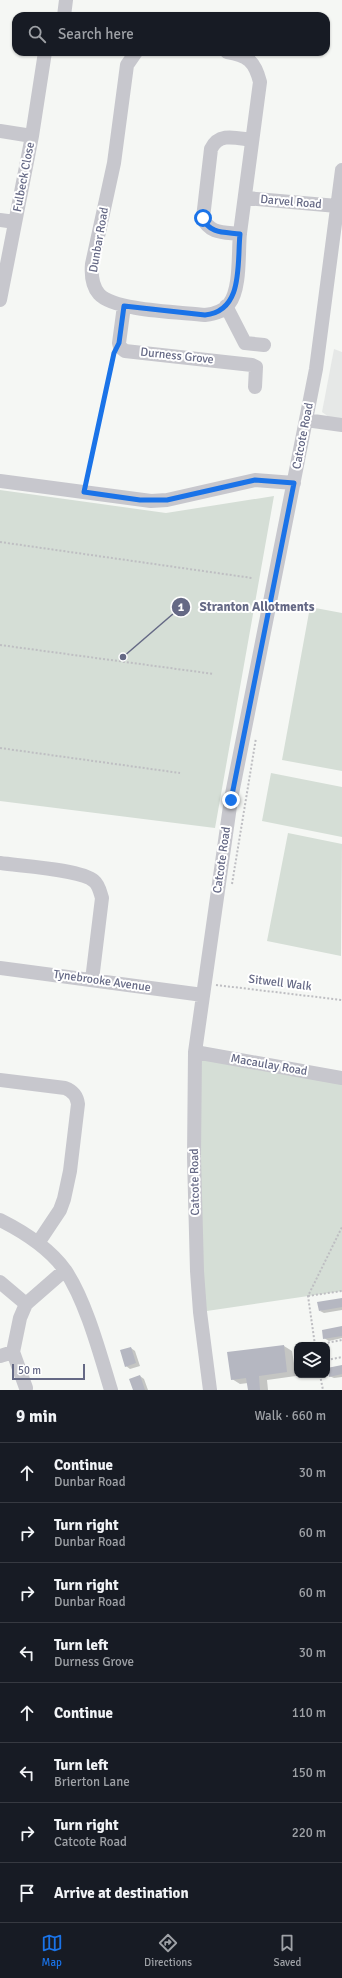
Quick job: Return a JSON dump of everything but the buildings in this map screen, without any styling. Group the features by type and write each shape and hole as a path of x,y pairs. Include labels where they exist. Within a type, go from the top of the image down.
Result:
{"street":[{"path":"64,12 66,0"},
{"name":"Fulbeck Close","path":"0,300 32,136 44,56"},
{"name":"Dunbar Road","path":"134,56 128,66 114,163 91,275 94,286 99,294 108,301 124,306 205,315 214,314 226,306"},
{"path":"242,56 250,60 257,69 260,82 251,140 235,291 226,306 245,343 264,345"},
{"path":"0,132 32,136"},
{"path":"240,234 215,231 203,218 211,150 213,145 222,138 229,137 251,140"},
{"name":"Catcote Road","path":"210,1390 200,1312 197,1271 194,1156 195,1052 209,994 231,800 306,420 324,310 342,170"},
{"name":"Darvel Road","path":"246,198 337,206"},
{"path":"0,220 15,222"},
{"path":"119,343 124,306"},
{"name":"Durness Grove","path":"119,343 120,347 125,350 252,365 256,367 255,387"},
{"path":"306,420 342,425"},
{"path":"0,481 156,501 167,500 255,480 294,483"},
{"path":"0,863 82,875 95,882 100,889 102,898 92,980"},
{"name":"Tynebrooke Avenue","path":"0,968 209,994"},
{"name":"Macaulay Road","path":"195,1052 342,1078"},
{"path":"0,1080 65,1088 74,1094 77,1099 77,1112 66,1191 60,1210 38,1243"},
{"path":"0,1220 38,1243 65,1270 76,1291 93,1333 111,1390"},
{"path":"26,1388 7,1354 26,1304 65,1270"},
{"path":"0,1282 26,1304"}],"path":[{"path":"84,492 114,353 119,343"},
{"path":"0,542 252,578"},
{"path":"0,645 214,674"},
{"path":"232,885 257,733"},
{"path":"0,748 180,774"},
{"name":"Sitwell Walk","path":"209,994 216,985 342,1000"},
{"path":"315,1342 308,1296 342,1228"},
{"path":"308,1296 342,1290"},
{"path":"330,1342 342,1340"},
{"path":"330,1359 342,1357"},
{"path":"321,1378 323,1390"}],"shaded area":[{"path":"334,349 342,352 342,419 329,417 322,412"},
{"path":"0,490 166,513 274,496 215,828 0,801"},
{"path":"310,607 342,613 342,771 282,760"},
{"path":"271,773 342,787 342,837 262,821"},
{"path":"288,833 342,844 341,956 267,941"},
{"path":"195,1052 342,1078 342,1291 200,1312"}],"place":[{"name":"Stranton Allotments","path":"123,657"}],"route":[{"path":"203,218 210,228 215,231 240,234 235,291 229,304 221,311 214,314 205,315 124,306 119,343 114,353 84,492 151,501 167,500 255,480 274,480 294,483 231,800"}]}
